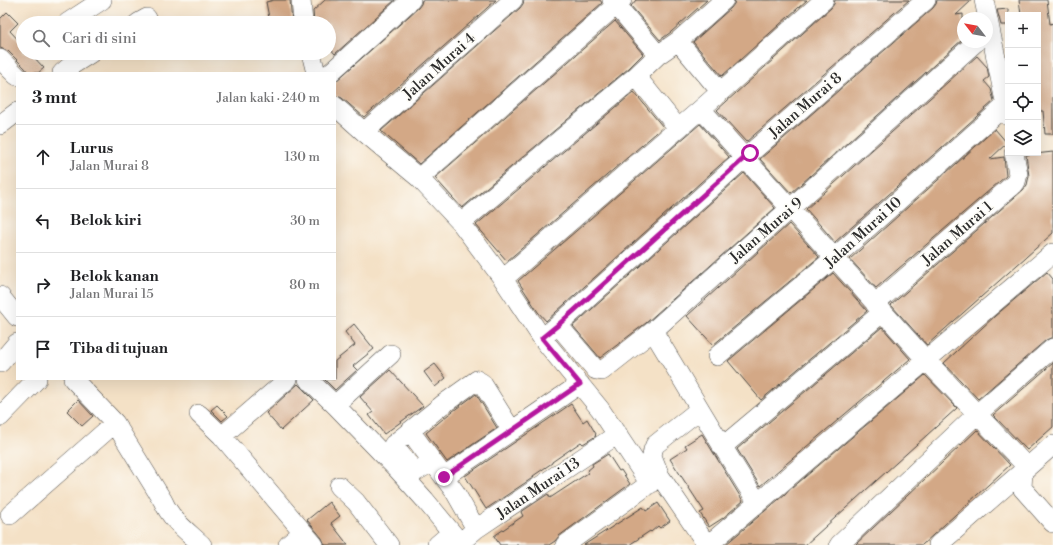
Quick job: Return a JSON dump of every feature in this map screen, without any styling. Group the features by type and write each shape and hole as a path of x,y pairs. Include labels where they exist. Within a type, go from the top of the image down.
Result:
{"street":[{"path":"78,16 102,0"},
{"path":"331,72 411,0"},
{"name":"Jalan Murai 4","path":"364,132 513,0"},
{"path":"461,223 636,76 658,55 678,41 724,0"},
{"path":"503,279 701,109 824,0"},
{"name":"Jalan Murai 8","path":"542,338 926,0"},
{"path":"984,0 984,12"},
{"path":"303,1 303,16"},
{"path":"419,178 617,2 658,55"},
{"path":"678,41 720,91"},
{"name":"Jalan Murai 9","path":"558,325 596,370 602,371 652,331 969,48"},
{"path":"988,48 1005,104"},
{"path":"0,59 16,75"},
{"path":"63,72 77,60"},
{"path":"313,60 316,72"},
{"path":"636,76 678,128"},
{"path":"336,107 419,178 461,223 503,279 542,338 707,545 1053,253"},
{"path":"701,109 1025,469"},
{"path":"0,125 16,113"},
{"name":"Jalan Murai 10","path":"717,356 1005,113"},
{"name":"Jalan Murai 1","path":"722,447 879,308 1016,182 1018,174 1015,156"},
{"path":"0,296 16,316"},
{"path":"652,331 722,447 758,503"},
{"path":"0,363 16,344"},
{"path":"845,543 977,414 1053,348"},
{"path":"335,405 391,354"},
{"path":"0,417 36,380"},
{"path":"74,380 115,423 163,501 168,512 177,523 202,545"},
{"path":"222,436 287,380"},
{"path":"309,380 335,405 424,500 452,542"},
{"path":"476,530 456,492 432,462 415,472 393,445 477,380 482,383 512,431"},
{"path":"444,477 580,384"},
{"path":"655,480 652,456 655,445 700,409"},
{"path":"199,414 222,436 309,539 288,545"},
{"path":"10,515 115,423"},
{"name":"Jalan Murai 13","path":"452,542 476,530 618,434"},
{"path":"938,545 1053,445"},
{"path":"1025,469 1022,488 1053,523"},
{"path":"565,545 655,480"},
{"path":"339,486 356,502 389,545"}],"building":[{"path":"274,0 290,0 291,16 269,16 266,2"},
{"path":"325,0 395,0 336,53 336,16 313,16 313,11"},
{"path":"422,0 496,0 364,117 342,98 336,95 336,81 421,4"},
{"path":"524,0 600,0 602,3 419,164 381,131 520,8"},
{"path":"636,0 707,0 660,40 631,6"},
{"path":"735,0 807,0 722,76 693,42 731,8"},
{"path":"835,0 909,0 746,142 717,110 831,8"},
{"path":"937,0 972,0 959,12 957,12 957,44 791,193 760,159 936,4"},
{"path":"1019,0 1047,0 1050,24 1053,23 1053,134 1045,134 1043,111 1041,111 1041,12 1021,12"},
{"path":"1008,9 1008,12 1005,12 1005,25 1001,25 997,10"},
{"path":"7,12 16,21 16,25 10,31 16,37 16,59 8,51 0,48 0,19"},
{"path":"615,21 643,54 629,68 462,208 435,178"},
{"path":"977,56 987,67 989,77 984,81 991,89 994,101 835,242 806,209"},
{"path":"17,60 37,60 44,68 39,72 27,72"},
{"path":"634,92 663,127 507,261 476,225"},
{"path":"700,124 729,157 546,321 538,312 518,281"},
{"path":"995,129 1005,141 1005,145 990,159 1004,157 1006,176 876,288 850,259"},
{"path":"1053,152 1053,233 927,345 891,305 1023,190 1027,185 1029,176 1026,156 1041,156 1041,153"},
{"path":"744,173 775,208 646,323 600,358 573,326"},
{"path":"789,224 819,257 713,345 687,316"},
{"path":"1047,272 1053,279 1053,337 1046,340 978,399 944,363 995,316"},
{"path":"833,273 867,311 761,400 728,361"},
{"path":"354,324 374,349 353,366 357,370 335,390 325,380 336,380 336,360 355,345 345,332"},
{"path":"882,327 910,359 760,486 737,449"},
{"path":"1053,363 1053,427 1027,450 993,415"},
{"path":"435,364 446,378 435,387 424,372"},
{"path":"390,370 423,406 384,434 369,415 373,412 360,397"},
{"path":"925,375 957,408 805,545 725,545"},
{"path":"298,384 314,400 281,430 266,413"},
{"path":"476,394 497,428 447,462 426,433"},
{"path":"78,400 93,416 82,426 67,411"},
{"path":"571,404 583,422 587,419 596,436 583,444 581,442 533,476 534,477 486,509 465,476"},
{"path":"217,405 228,416 222,421 211,410"},
{"path":"977,430 1010,465 922,545 856,544"},
{"path":"702,434 743,501 723,518 709,527 700,513 704,511 670,459 687,448 685,445"},
{"path":"608,454 630,484 549,545 500,545 494,536 523,516 521,512 548,494 550,498 588,473 587,471 593,466 592,464"},
{"path":"329,502 340,516 331,523 348,545 325,545 322,538 307,520"},
{"path":"658,503 670,521 660,528 658,526 629,545 584,545 643,507 646,511"}],"route":[{"path":"444,477 580,384 542,338 750,153"}]}
